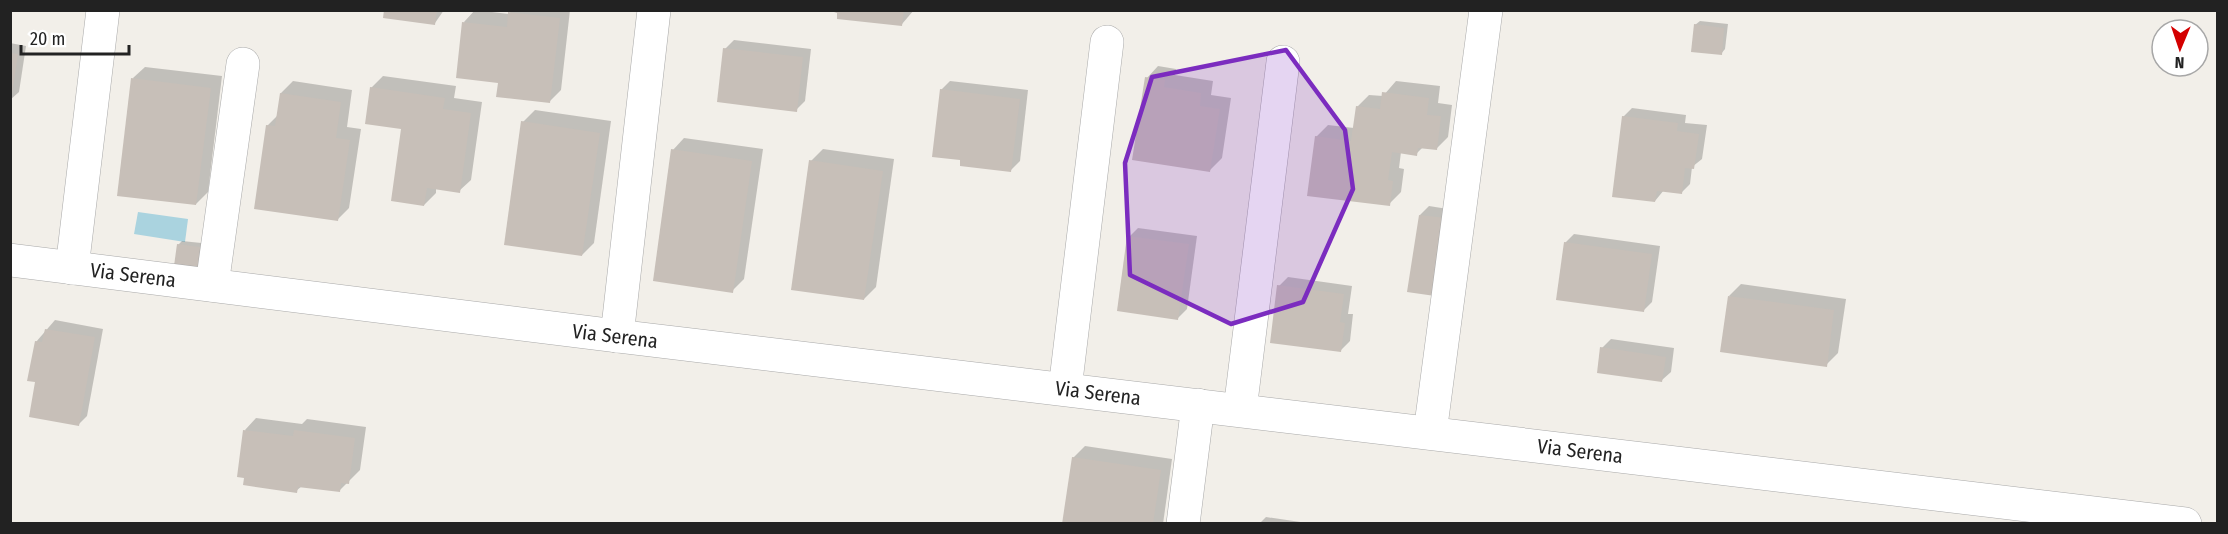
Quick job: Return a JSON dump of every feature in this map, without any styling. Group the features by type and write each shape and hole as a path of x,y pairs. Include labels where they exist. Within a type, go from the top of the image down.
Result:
{"street":[{"path":"72,268 103,10"},
{"path":"617,336 654,10"},
{"path":"1430,433 1486,10"},
{"path":"1065,389 1107,42"},
{"path":"1239,410 1283,62"},
{"path":"212,285 243,64"},
{"name":"Via Serena","path":"10,260 617,336 2185,524"},
{"path":"1183,524 1198,405"}],"highlighted area":[{"path":"1286,50 1345,130 1353,189 1303,302 1231,324 1130,275 1125,163 1152,77"}],"water":[{"path":"138,212 188,219 185,242 134,234"}],"building":[{"path":"384,10 437,10 435,25 383,18"},
{"path":"828,10 904,10 902,26 837,19 837,13"},
{"path":"508,12 560,18 550,103 496,97 498,83 456,78 462,22 507,27"},
{"path":"1694,24 1724,28 1722,55 1691,52"},
{"path":"723,48 803,57 797,112 717,102"},
{"path":"10,53 18,54 12,94 10,94"},
{"path":"1145,77 1165,80 1164,87 1201,93 1200,106 1220,109 1210,172 1132,160"},
{"path":"131,78 211,88 196,205 117,196"},
{"path":"370,87 445,98 443,109 471,113 460,193 427,188 424,206 391,201 401,129 365,124"},
{"path":"940,89 1020,99 1011,172 960,166 960,160 932,157"},
{"path":"1382,92 1429,98 1427,115 1441,116 1437,150 1418,148 1417,156 1392,152 1388,180 1393,181 1390,206 1307,196 1315,136 1351,141 1356,106 1380,109"},
{"path":"280,93 341,102 336,138 350,140 338,221 254,209 266,125 275,126"},
{"path":"1622,116 1678,123 1677,131 1699,134 1694,169 1685,168 1682,194 1657,191 1655,202 1612,197"},
{"path":"521,121 600,133 582,256 504,245"},
{"path":"671,149 752,161 733,293 653,281"},
{"path":"809,160 883,171 864,300 791,290"},
{"path":"1419,215 1446,218 1435,296 1407,292"},
{"path":"1127,236 1189,244 1178,320 1117,311"},
{"path":"1564,242 1652,254 1644,312 1556,300"},
{"path":"177,244 207,248 205,270 174,266"},
{"path":"1277,285 1344,294 1340,322 1345,323 1341,352 1270,343"},
{"path":"1728,296 1834,310 1827,367 1720,352"},
{"path":"45,329 95,337 79,426 29,417 35,382 27,381 35,341 42,342"},
{"path":"1600,347 1666,357 1662,382 1597,373"},
{"path":"243,430 293,436 294,430 355,438 349,484 341,483 340,492 298,487 297,493 243,485 244,478 237,477"},
{"path":"1072,457 1161,470 1153,524 1062,524"}]}
